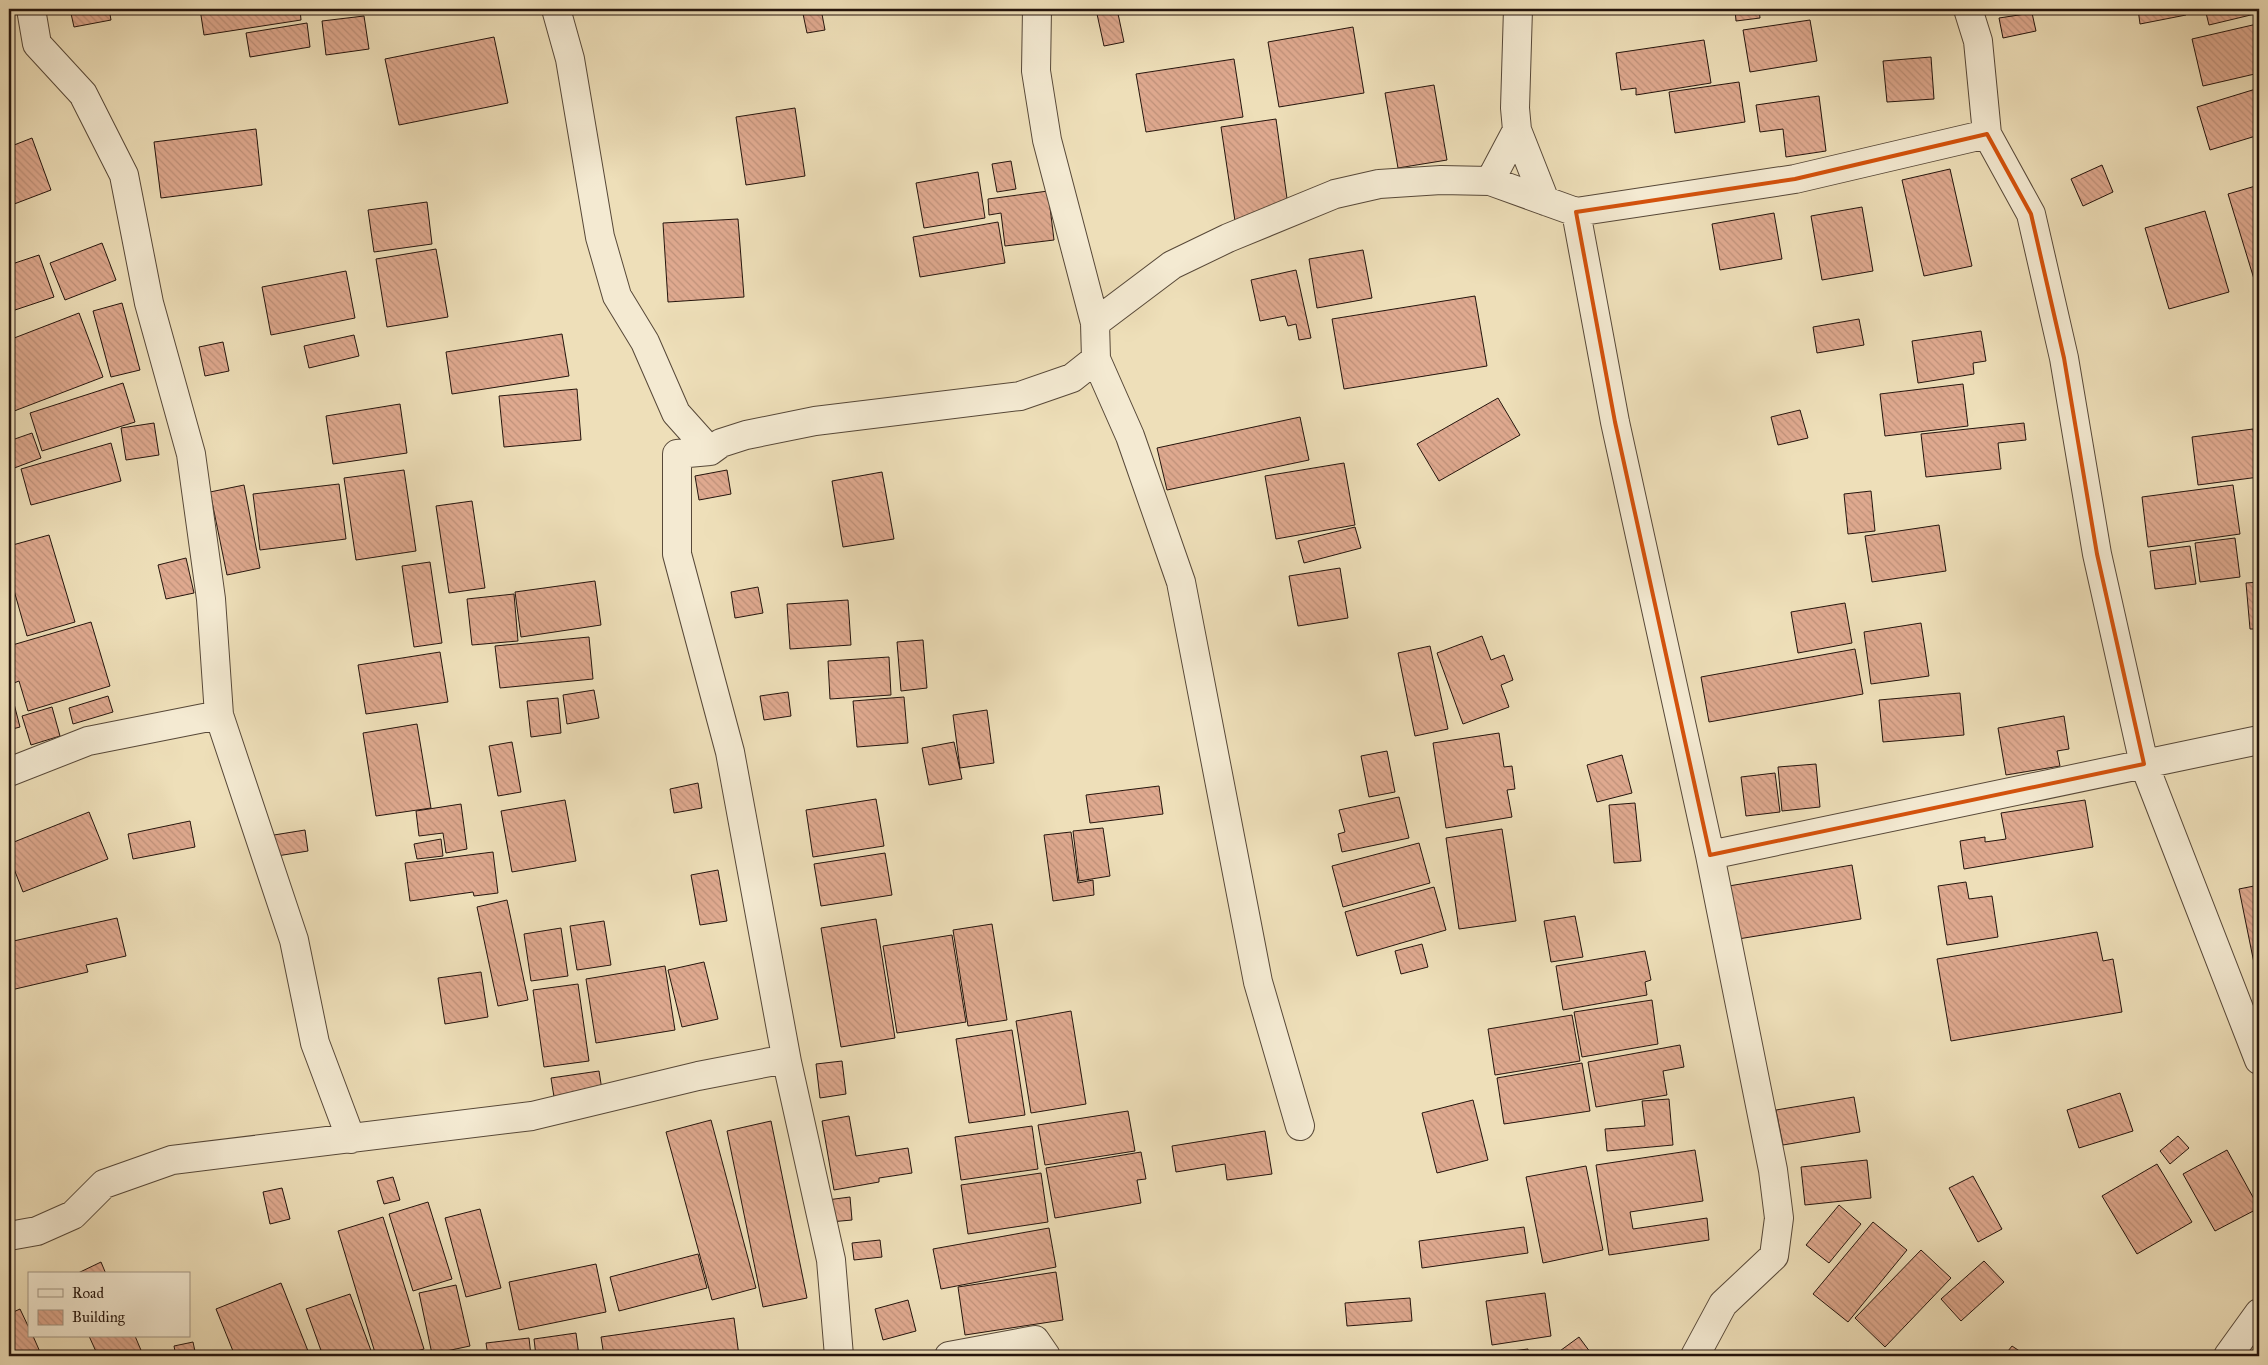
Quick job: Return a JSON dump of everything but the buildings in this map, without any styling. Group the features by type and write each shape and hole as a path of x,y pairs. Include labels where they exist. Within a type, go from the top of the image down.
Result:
{"street":[{"path":"31,9 38,44 83,94 124,175 149,303 191,454 211,599 219,715 294,940 315,1043 351,1139"},
{"path":"556,9 570,59 600,237 617,296 645,342 676,412 710,451"},
{"path":"1037,9 1036,71 1047,140 1095,323 1096,359 1130,436 1181,582 1258,982 1300,1126"},
{"path":"1518,9 1515,108 1517,130 1545,201"},
{"path":"1968,9 1978,41 1987,134 2031,214 2064,358 2097,554 2144,764 2259,1060"},
{"path":"1490,181 1517,130"},
{"path":"1095,323 1172,265 1228,238 1335,194 1379,184 1441,180 1490,181 1576,212 1795,179 1987,134"},
{"path":"1576,212 1615,422 1710,855 1773,1170 1779,1218 1774,1256 1723,1304 1695,1356"},
{"path":"839,1356 831,1260 788,1062 730,752 677,554 677,454 710,451 721,443 746,435 815,421 1020,396 1072,378 1096,359"},
{"path":"9,772 88,742 219,715"},
{"path":"1710,855 2259,740"},
{"path":"9,1236 36,1231 73,1215 104,1184 172,1160 532,1116 698,1076 770,1062 788,1062"},
{"path":"2228,1356 2259,1313"},
{"path":"949,1356 1035,1340 1046,1356"}],"highlighted area":[{"path":"1987,134 2031,214 2064,358 2097,554 2144,764 1710,855 1615,422 1576,212 1795,179"}]}
